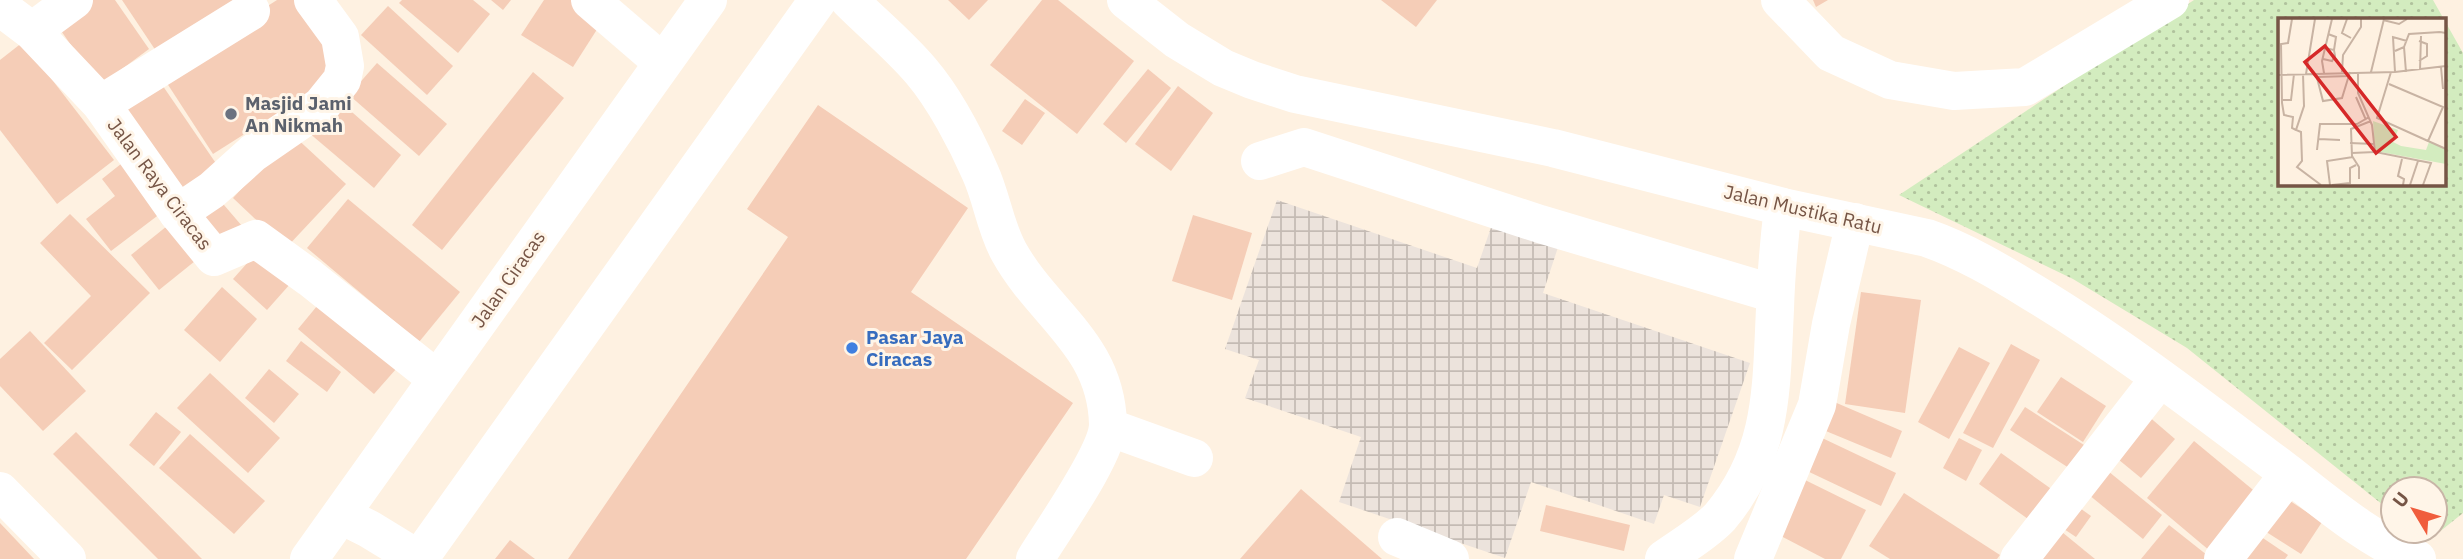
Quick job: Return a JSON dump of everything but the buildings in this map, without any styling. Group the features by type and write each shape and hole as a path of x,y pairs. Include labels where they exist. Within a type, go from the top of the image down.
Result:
{"street":[{"path":"32,31 74,0"},
{"path":"178,213 212,190 253,153 321,106 342,80 345,66 343,44 313,0"},
{"path":"590,0 662,62"},
{"name":"Jalan Ciracas","path":"309,559 708,0"},
{"path":"341,515 418,559 818,0"},
{"path":"849,0 922,72 950,115 981,174 999,231 1009,252 1027,281 1084,347 1098,375 1106,404 1108,427 1103,449 1035,559"},
{"name":"Jalan Mustika Ratu","path":"1126,0 1177,40 1223,68 1295,94 1553,148 1783,208 1927,238 1949,246 2057,307 2160,378 2353,523 2417,559"},
{"path":"1780,0 1831,52 1890,80 1954,91 2025,87 2170,0"},
{"path":"100,104 254,4"},
{"name":"Jalan Raya Ciracas","path":"0,7 32,31 100,104 178,213 214,257 256,239 310,278 437,379"},
{"path":"1261,161 1304,147 1539,224 1775,295"},
{"path":"1664,559 1717,520 1739,491 1765,433 1771,386 1775,295 1783,208"},
{"path":"1753,559 1817,405 1831,324 1855,222"},
{"path":"2019,559 2160,378"},
{"path":"1108,427 1194,458"},
{"path":"2223,559 2289,474"},
{"path":"0,491 67,559"},
{"path":"1397,537 1450,559"}],"shaded area":[{"path":"1277,200 1477,268 1496,213 1562,235 1543,293 1750,363 1700,507 1664,495 1654,524 1531,482 1505,558 1339,502 1361,437 1245,398 1259,360 1225,349"}],"green space":[{"path":"2194,0 2433,0 2443,18 2278,18 2278,186 2446,186 2446,23 2463,53 2463,513 2449,524 2449,475 2379,475 2379,502 2187,348 2073,279 1899,195"}],"place":[{"name":"Masjid Jami An Nikmah","path":"231,114"},
{"name":"Pasar Jaya Ciracas","path":"852,348"}]}
